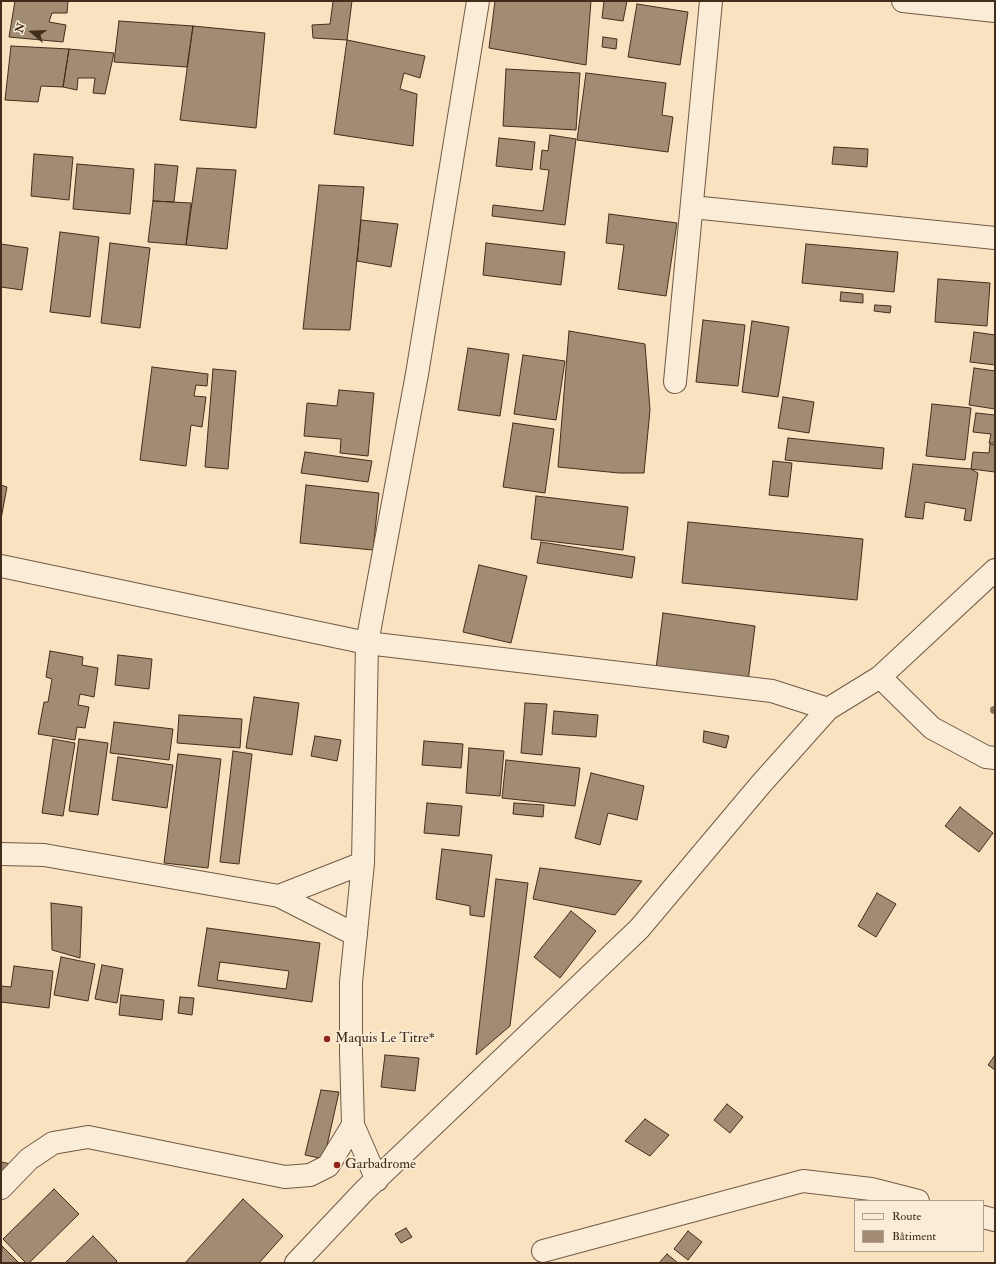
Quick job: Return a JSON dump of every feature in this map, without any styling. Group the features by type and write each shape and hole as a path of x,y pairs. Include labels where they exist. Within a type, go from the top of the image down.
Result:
{"street":[{"path":"377,1180 352,1125 351,982 363,863 367,642 417,374 478,1"},
{"path":"675,382 711,1"},
{"path":"903,1 954,4 995,11"},
{"path":"692,207 995,238"},
{"path":"1,566 367,642 772,691 828,709"},
{"path":"296,1263 364,1191 638,929 761,784 828,709 880,677 995,570"},
{"path":"880,677 932,728 986,757 995,758"},
{"path":"1,854 44,855 279,896 356,935"},
{"path":"279,896 363,863"},
{"path":"1,1188 29,1159 53,1143 88,1137 285,1177 310,1175 328,1166 352,1125"},
{"path":"543,1251 803,1181 871,1189 914,1200"},
{"path":"984,1217 995,1220"}],"building":[{"path":"15,1 68,1 67,13 52,13 49,22 66,25 63,42 9,37"},
{"path":"331,1 352,1 347,40 313,38 312,25 330,24 333,2"},
{"path":"495,1 591,1 586,65 489,48"},
{"path":"604,1 627,1 623,21 602,18"},
{"path":"637,4 688,12 680,65 628,57"},
{"path":"119,21 193,26 187,67 114,62"},
{"path":"193,26 265,33 256,128 180,120"},
{"path":"603,37 617,39 616,49 602,47"},
{"path":"347,40 425,56 420,78 404,73 400,89 417,94 413,146 334,134"},
{"path":"11,46 69,49 63,87 41,86 38,102 5,100"},
{"path":"69,49 114,53 105,94 93,93 95,78 78,78 77,90 63,87"},
{"path":"506,69 580,73 576,130 503,126"},
{"path":"586,73 666,83 662,115 673,117 668,152 577,140"},
{"path":"550,135 576,139 565,225 492,216 493,205 543,211 549,170 540,169 542,150 548,151"},
{"path":"499,138 535,142 532,170 496,166"},
{"path":"834,147 868,149 867,167 832,164"},
{"path":"34,154 73,157 69,200 31,196"},
{"path":"77,164 134,169 130,214 73,209"},
{"path":"155,164 178,166 174,202 153,201"},
{"path":"197,168 236,170 227,249 186,245"},
{"path":"319,185 364,187 350,330 303,329"},
{"path":"153,201 191,203 186,245 148,242"},
{"path":"609,214 677,223 666,296 618,289 624,245 606,243"},
{"path":"361,220 398,224 391,267 357,261"},
{"path":"60,232 99,237 90,317 50,312"},
{"path":"110,243 150,248 140,328 101,323"},
{"path":"486,243 565,252 561,285 483,275"},
{"path":"1,244 28,248 22,290 1,287"},
{"path":"806,244 898,252 894,292 802,283"},
{"path":"938,279 990,283 987,326 935,322"},
{"path":"841,292 863,294 863,303 840,301"},
{"path":"875,305 891,306 890,313 874,311"},
{"path":"703,320 745,325 738,386 696,382"},
{"path":"752,321 789,327 778,397 742,392"},
{"path":"569,331 645,344 650,410 644,473 619,473 558,467"},
{"path":"974,332 995,335 995,365 970,362"},
{"path":"468,348 509,354 500,416 458,410"},
{"path":"523,355 565,361 556,420 514,414"},
{"path":"152,367 208,374 207,386 196,385 194,396 206,397 202,427 191,425 186,466 140,460"},
{"path":"974,368 995,371 995,409 969,405"},
{"path":"213,369 236,371 228,469 205,467"},
{"path":"339,390 374,393 368,456 340,453 341,439 304,436 307,403 337,406"},
{"path":"783,397 814,402 809,433 778,428"},
{"path":"932,404 971,408 965,460 926,456"},
{"path":"976,413 995,415 995,443 989,443 991,434 973,432"},
{"path":"513,423 554,429 545,493 503,487"},
{"path":"788,438 884,448 882,469 785,460"},
{"path":"990,444 995,445 995,472 971,469 973,452 989,453"},
{"path":"305,452 372,461 368,482 301,473"},
{"path":"773,461 792,463 788,497 769,495"},
{"path":"913,464 971,469 978,473 971,521 964,520 966,509 925,502 923,519 905,517"},
{"path":"1,485 7,487 1,519"},
{"path":"306,485 379,493 373,550 300,543"},
{"path":"536,496 628,507 623,550 531,539"},
{"path":"688,522 863,539 857,600 682,583"},
{"path":"541,542 635,557 632,578 537,563"},
{"path":"479,565 527,576 511,643 463,632"},
{"path":"663,613 755,626 748,681 656,669"},
{"path":"50,651 83,657 82,665 98,668 94,697 80,694 78,705 89,707 85,728 77,727 75,740 38,734 44,702 48,702 52,679 46,677"},
{"path":"118,655 152,659 149,689 115,685"},
{"path":"254,697 299,703 292,755 246,748"},
{"path":"525,703 547,704 542,755 521,753"},
{"path":"554,711 598,715 596,737 552,734"},
{"path":"179,715 242,719 240,748 177,743"},
{"path":"114,722 173,729 169,760 110,753"},
{"path":"704,731 729,736 726,748 703,742"},
{"path":"315,736 341,740 337,761 311,756"},
{"path":"53,739 75,743 63,816 42,813"},
{"path":"79,739 108,743 98,815 69,811"},
{"path":"424,741 463,744 461,768 422,765"},
{"path":"469,748 504,751 500,796 466,793"},
{"path":"233,751 252,754 239,864 220,862"},
{"path":"178,754 221,759 208,868 164,863"},
{"path":"118,757 173,765 167,808 112,800"},
{"path":"506,760 580,768 575,806 502,798"},
{"path":"591,773 644,786 637,820 608,813 600,845 575,838"},
{"path":"427,803 462,806 459,836 424,833"},
{"path":"514,803 544,805 543,817 513,814"},
{"path":"960,807 993,833 979,852 945,826"},
{"path":"442,849 492,855 484,917 470,915 470,906 436,899"},
{"path":"540,868 642,881 615,915 533,899"},
{"path":"496,879 528,883 510,1026 476,1055"},
{"path":"877,893 896,904 876,937 858,926"},
{"path":"51,903 82,907 80,958 52,950"},
{"path":"571,911 596,931 560,978 534,957"},
{"path":"207,928 320,943 312,1002 198,986","holes":["220,962 289,971 286,989 217,980"]},
{"path":"61,957 95,964 88,1001 54,995"},
{"path":"102,965 123,969 117,1003 95,999"},
{"path":"14,966 53,971 49,1008 1,1002 1,986 11,987"},
{"path":"121,995 164,1000 162,1020 119,1015"},
{"path":"180,997 194,998 192,1015 178,1013"},
{"path":"385,1055 419,1058 415,1091 381,1087"},
{"path":"995,1055 995,1070 988,1065"},
{"path":"321,1090 339,1092 324,1159 305,1155"},
{"path":"727,1104 743,1117 730,1133 714,1120"},
{"path":"645,1119 669,1135 650,1156 625,1141"},
{"path":"1,1162 16,1165 1,1180"},
{"path":"54,1189 79,1214 29,1263 26,1263 3,1239"},
{"path":"243,1199 283,1236 259,1263 185,1263"},
{"path":"406,1228 412,1237 401,1243 395,1234"},
{"path":"688,1231 702,1242 688,1260 674,1249"},
{"path":"93,1236 117,1261 115,1263 65,1263"},
{"path":"2,1246 19,1263 1,1263"},
{"path":"667,1254 678,1263 659,1263"}],"place":[{"name":"Maquis Le Titre*","path":"327,1039"},
{"name":"Garbadrome","path":"337,1165"}]}
